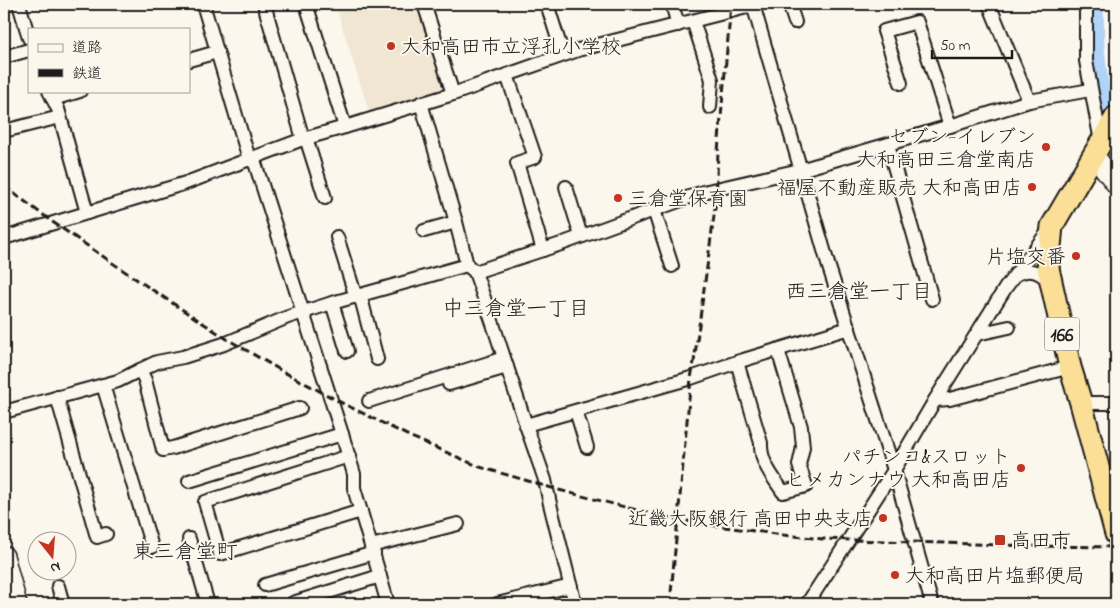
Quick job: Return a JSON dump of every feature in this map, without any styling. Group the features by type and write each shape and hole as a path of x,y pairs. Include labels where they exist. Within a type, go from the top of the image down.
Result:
{"highway":[{"name":"166","path":"1109,132 1052,226 1048,268 1070,367 1115,522"}],"main road":[{"path":"1109,132 1116,184"},
{"path":"4,556 17,604"}],"street":[{"path":"19,4 28,35"},
{"path":"203,4 250,158 255,163 349,456 354,474 354,488 388,604"},
{"path":"264,4 325,198"},
{"path":"306,4 345,127"},
{"path":"424,4 453,94"},
{"path":"547,4 563,55"},
{"path":"672,4 678,25"},
{"path":"4,238 186,183 305,138 453,94 578,50 747,7 750,4 754,8 828,264 894,470 932,604"},
{"path":"789,4 794,22"},
{"path":"989,4 1029,102"},
{"path":"1086,4 1086,61 1090,90 1098,131 1109,132"},
{"path":"693,21 712,80 710,107"},
{"path":"901,83 884,30 917,22 950,126"},
{"path":"4,57 28,50"},
{"path":"190,60 217,52"},
{"path":"507,75 534,157 517,163 543,250"},
{"path":"4,412 118,381 157,362 183,357 224,344 302,312 356,296 543,250 703,192 800,170 1029,102 1090,90"},
{"path":"73,92 51,95 60,117 87,213"},
{"path":"421,103 471,268 493,324 545,480 575,604"},
{"path":"4,131 60,117"},
{"path":"888,145 932,299"},
{"path":"566,187 582,236"},
{"path":"654,210 672,266"},
{"path":"424,232 456,222"},
{"path":"806,604 894,470 977,334 1015,276 1052,226"},
{"path":"337,237 356,296 362,302 377,359"},
{"path":"1015,276 1020,272 1030,270 1041,274 1049,282 1053,292"},
{"path":"332,303 347,351"},
{"path":"977,334 1010,327"},
{"path":"526,425 691,378 849,328"},
{"path":"737,362 767,470 783,492 806,486 799,465 803,447 801,427 778,350"},
{"path":"412,395 505,363"},
{"path":"369,401 505,363"},
{"path":"935,400 950,398 1070,367"},
{"path":"140,370 145,380 163,450 300,408"},
{"path":"103,385 152,546"},
{"path":"57,397 98,537 106,534"},
{"path":"1081,403 1116,403"},
{"path":"576,411 586,447"},
{"path":"189,481 342,434"},
{"path":"349,456 205,502 220,554 361,511"},
{"path":"265,585 458,524"},
{"path":"189,539 208,604"},
{"path":"292,603 380,576"},
{"path":"58,586 63,604"},
{"path":"497,604 571,586"}],"shaded area":[{"name":"大和高田市立浮孔小学校","path":"335,4 421,4 448,89 370,115"}],"waterway":[{"path":"1094,4 1095,48 1103,121 1112,157 1116,164"}],"railway":[{"path":"670,604 691,378 716,201 718,151 731,4"},
{"path":"4,186 54,223 227,339 344,404 409,436 480,467 656,515 703,524 783,535 823,539 1116,547"}],"place":[{"name":"大和高田市立浮孔小学校","path":"391,46"},
{"name":"セブン-イレブン 大和高田三倉堂南店","path":"1046,147"},
{"name":"福屋不動産販売 大和高田店","path":"1032,187"},
{"name":"三倉堂保育園","path":"618,198"},
{"name":"片塩交番","path":"1076,256"},
{"name":"パチンコ&スロット ヒメカンナウ 大和高田店","path":"1021,468"},
{"name":"近畿大阪銀行 高田中央支店","path":"883,518"},
{"name":"高田市","path":"1000,540"},
{"name":"大和高田片塩郵便局","path":"895,575"}],"district":[{"name":"西三倉堂一丁目","path":"859,291"},
{"name":"中三倉堂一丁目","path":"516,308"},
{"name":"東三倉堂町","path":"185,551"}]}
